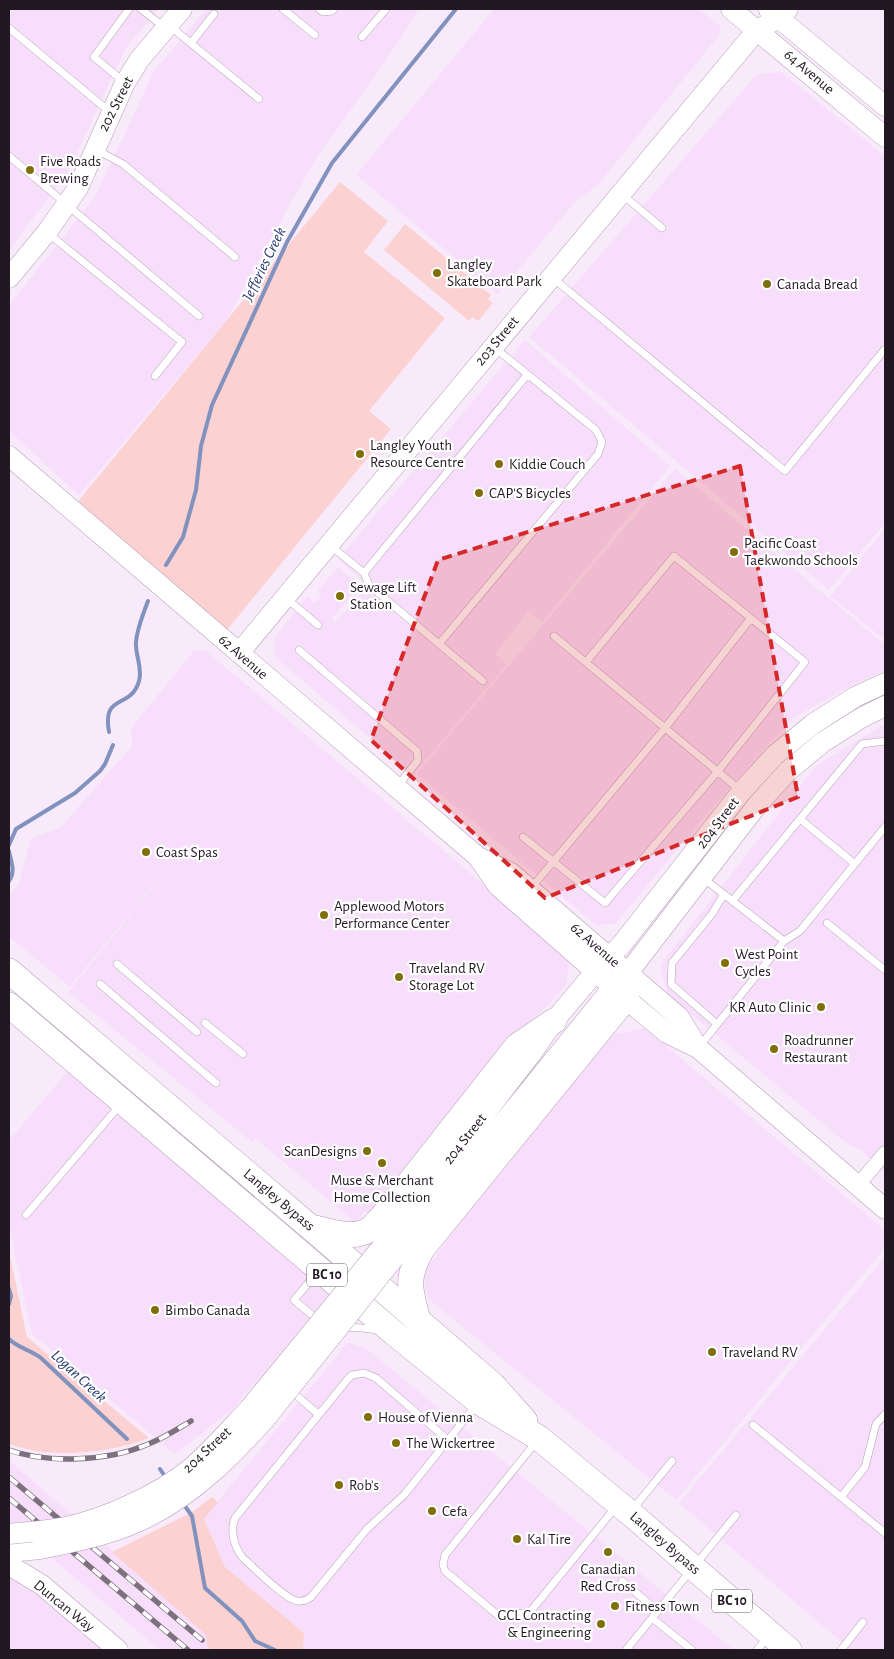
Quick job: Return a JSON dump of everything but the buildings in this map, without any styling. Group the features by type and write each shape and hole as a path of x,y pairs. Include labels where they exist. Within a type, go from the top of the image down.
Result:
{"highway":[{"name":"Langley Bypass","path":"9,972 17,1003 122,1102 394,1333 479,1402 539,1438 624,1508 693,1568 764,1642 790,1650"},
{"path":"418,1320 410,1287 410,1275 414,1262 619,979"},
{"name":"Langley Bypass","path":"17,1003 309,1226 494,1385 539,1438"},
{"path":"309,1226 340,1234 356,1234 369,1230 383,1216 517,1046 554,1021"}],"main road":[{"name":"202 Street","path":"9,278 47,232 78,188 125,83 140,60 182,9"},
{"name":"64 Avenue","path":"732,9 885,137"},
{"name":"64 Avenue","path":"774,11 885,106"},
{"name":"203 Street","path":"239,653 620,193 774,11"},
{"name":"62 Avenue","path":"9,456 478,857 511,873 530,889 619,979 667,1033 698,1048 885,1209"},
{"name":"204 Street","path":"9,1534 66,1527 108,1513 152,1493 189,1469 219,1441 387,1253 619,979 701,877 775,755 813,724 855,697 885,683"},
{"name":"204 Street","path":"619,979 625,941 750,798 788,771 823,742 861,718 885,706"},
{"name":"62 Avenue","path":"478,857 498,886 596,972"},
{"name":"204 Street","path":"9,1552 40,1549 90,1539 118,1529 162,1509 206,1479 266,1418 554,1021 596,972 619,979"},
{"name":"Duncan Way","path":"9,1565 42,1585 118,1650"}],"street":[{"path":"858,1185 885,1153"}],"lane":[{"path":"125,83 94,56 130,9"},
{"path":"141,9 190,43 260,99"},
{"path":"283,9 315,35"},
{"path":"319,9 323,12 334,9"},
{"path":"362,37 386,9"},
{"path":"190,43 214,14"},
{"path":"9,28 111,112"},
{"path":"95,148 122,164 235,257"},
{"path":"9,156 198,316"},
{"path":"620,193 662,228"},
{"path":"47,232 182,342 155,376"},
{"path":"551,276 785,471 885,349"},
{"path":"439,644 598,454 602,442 596,430 493,346"},
{"path":"364,573 528,375"},
{"path":"329,544 364,573 369,585 483,681"},
{"path":"524,837 604,903 718,771 805,662 674,556 586,662"},
{"path":"285,597 318,625"},
{"path":"530,889 665,728 751,618"},
{"path":"554,636 750,798"},
{"path":"299,650 417,751 418,760 397,788"},
{"path":"733,900 862,744 885,741"},
{"path":"800,819 855,864"},
{"path":"698,1048 784,941 800,931 885,827"},
{"path":"701,877 784,941"},
{"path":"717,1024 671,984 672,963 712,914 724,894"},
{"path":"827,923 885,970"},
{"path":"117,964 197,1032"},
{"path":"100,984 216,1083"},
{"path":"205,1022 242,1054"},
{"path":"26,1215 122,1102"},
{"path":"320,1269 294,1300 326,1327 362,1328 394,1333"},
{"path":"318,1414 281,1382 326,1327"},
{"path":"448,1440 376,1378 364,1373 352,1376 318,1414 235,1518 232,1525 236,1550 295,1601 305,1601 312,1597 367,1530 404,1495 479,1402"},
{"path":"841,1497 865,1466 876,1424 885,1414"},
{"path":"753,1425 885,1533"},
{"path":"539,1438 443,1560 445,1571 500,1617 530,1612 624,1508 672,1460"},
{"path":"626,1650 736,1515"},
{"path":"622,1581 658,1611"},
{"path":"652,1618 692,1650"},
{"path":"841,1650 863,1622"}],"highlighted area":[{"path":"740,466 798,797 545,898 371,740 438,560"}],"shaded area":[{"path":"9,9 159,9 126,48 68,172 9,250"},
{"path":"206,9 419,9 389,56 315,160 226,321 79,495 9,431 9,305 95,197 154,71"},
{"path":"494,9 699,9 720,26 721,33 597,186 576,201 498,294 356,175"},
{"path":"781,72 885,156 885,523 829,590 529,337 757,74"},
{"path":"340,182 388,221 364,252 445,318 369,411 391,429 227,630 75,505"},
{"name":"Langley Skateboard Park","path":"405,224 491,295 488,299 493,303 478,321 472,317 469,321 384,250"},
{"path":"525,340 670,466 542,622 529,610 495,654 506,665 413,775 275,657 274,638 307,596 315,603 320,597 318,590 338,567 360,585 332,619 335,622 368,586 338,559"},
{"path":"675,469 885,645 885,670 851,686 795,717 762,751 705,816 615,924 596,925 417,774"},
{"path":"885,529 885,640 830,596"},
{"name":"Applewood Motors Performance Center","path":"205,650 463,867 569,962 566,986 500,1054 374,1218 365,1211 356,1223 256,1139 252,1142 68,992 212,814 70,987 9,937 9,895 19,883 31,838 60,828 132,746 131,728 194,651"},
{"path":"885,724 885,1173 862,1151 846,1143 668,995 660,965 816,766"},
{"path":"645,1028 885,1230 885,1248 676,1500 428,1299 423,1273 551,1102 606,1036"},
{"path":"68,1071 330,1294 232,1410 175,1454 32,1334 9,1227 9,1140"},
{"path":"9,1251 27,1337 149,1438 110,1449 70,1453 39,1451 9,1444"},
{"path":"885,1257 885,1650 851,1650 679,1503"},
{"path":"348,1342 367,1349 734,1650 303,1650 304,1633 225,1567 204,1518"},
{"path":"9,1460 227,1650 160,1650 9,1522"},
{"path":"212,1497 218,1502 204,1519 225,1567 304,1633 303,1650 212,1650 207,1645 206,1635 112,1552 192,1512"},
{"path":"9,1575 43,1597 106,1650 9,1650"}],"waterway":[{"name":"Jefferies Creek","path":"166,565 183,537 196,490 201,446 212,405 287,242 332,163 456,9"},
{"name":"Jefferies Creek","path":"109,732 108,720 110,711 113,706 130,696 139,681 140,671 136,642 148,601"},
{"name":"Jefferies Creek","path":"9,845 16,829 75,793 100,771 113,745"},
{"name":"Jefferies Creek","path":"9,851 13,870 9,881"},
{"name":"Logan Creek","path":"9,1289 11,1296 9,1304"},
{"name":"Logan Creek","path":"9,1339 16,1345 41,1358 127,1439"},
{"name":"Logan Creek","path":"160,1469 166,1478"},
{"name":"Logan Creek","path":"182,1502 192,1516 205,1588 242,1621 255,1641 275,1650"}],"railway":[{"path":"9,1450 59,1459 96,1457 131,1450 152,1443 191,1421"},
{"path":"9,1477 202,1640"},
{"path":"9,1498 188,1650"}],"place":[{"name":"Five Roads Brewing","path":"30,170"},
{"name":"Langley Skateboard Park","path":"437,273"},
{"name":"Canada Bread","path":"767,284"},
{"name":"Langley Youth Resource Centre","path":"360,454"},
{"name":"Kiddie Couch","path":"499,464"},
{"name":"CAP'S Bicycles","path":"479,493"},
{"name":"Pacific Coast Taekwondo Schools","path":"734,552"},
{"name":"Sewage Lift Station","path":"340,596"},
{"name":"Coast Spas","path":"146,852"},
{"name":"Applewood Motors Performance Center","path":"324,915"},
{"name":"West Point Cycles","path":"725,963"},
{"name":"Traveland RV Storage Lot","path":"399,977"},
{"name":"KR Auto Clinic","path":"821,1007"},
{"name":"Roadrunner Restaurant","path":"774,1049"},
{"name":"ScanDesigns","path":"367,1151"},
{"name":"Muse & Merchant Home Collection","path":"382,1163"},
{"name":"Bimbo Canada","path":"155,1310"},
{"name":"Traveland RV","path":"712,1352"},
{"name":"House of Vienna","path":"368,1417"},
{"name":"The Wickertree","path":"396,1443"},
{"name":"Rob's","path":"339,1485"},
{"name":"Cefa","path":"432,1511"},
{"name":"Kal Tire","path":"517,1539"},
{"name":"Canadian Red Cross","path":"608,1552"},
{"name":"Fitness Town","path":"615,1606"},
{"name":"GCL Contracting & Engineering","path":"601,1624"}]}
